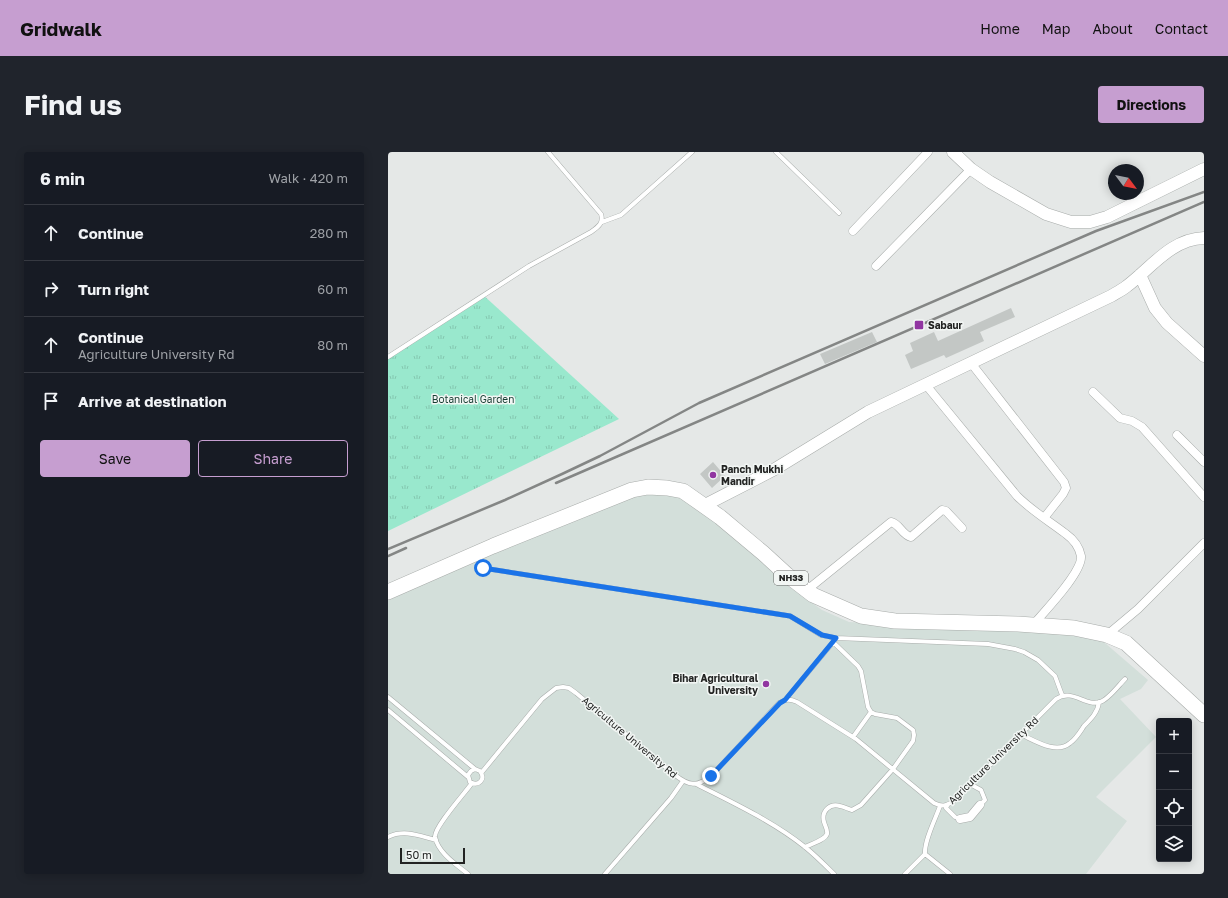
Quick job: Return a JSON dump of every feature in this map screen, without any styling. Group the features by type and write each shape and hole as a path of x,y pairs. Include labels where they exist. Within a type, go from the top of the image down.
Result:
{"highway":[{"name":"NH33","path":"388,592 493,546 632,490 648,487 667,488 683,491 705,505 758,548 787,575 813,595 861,616 895,621 1033,625 1074,628 1107,635 1126,644 1204,715"}],"street":[{"path":"853,231 928,152"},
{"path":"953,152 971,169 990,182 1046,214 1071,222 1090,222 1107,217 1204,169"},
{"path":"876,266 971,169"},
{"path":"705,505 775,469 868,412 1111,296 1126,287 1163,254 1177,245 1197,238 1204,238"},
{"path":"1140,275 1155,308 1167,323 1204,356"},
{"path":"971,363 1064,482 1066,488 1064,494 1044,518"},
{"path":"926,385 1017,496 1027,506 1073,540 1079,550 1081,557 1080,565 1075,575 1033,625"},
{"path":"1093,392 1120,418 1132,421 1142,427 1204,497"},
{"path":"1177,435 1204,462"},
{"path":"807,590 891,522 898,525 907,537 911,537 942,510 946,511 962,528"},
{"path":"1107,635 1138,609 1204,543"},
{"path":"960,819 970,817 980,806"}],"lane":[{"path":"548,152 601,214 602,222"},
{"path":"388,358 530,266 591,232 602,222 621,215 692,152"},
{"path":"776,152 839,213"},
{"path":"483,568 790,616 822,635 835,640 988,644 1015,649 1038,660 1048,669 1055,676 1062,695 1068,695 1094,703 1104,700 1125,678"},
{"path":"696,784 703,782 711,776 780,703 785,700 835,640"},
{"path":"805,847 827,835 827,830 823,820 823,814 826,810 835,805 852,810 856,809 893,769 913,741 914,735 913,730 896,718 871,712 868,708 861,671 835,640"},
{"name":"Agriculture University Rd","path":"482,772 542,699 556,688 570,688 683,781 696,784 735,804 787,834 805,847 834,874"},
{"name":"Agriculture University Rd","path":"785,700 797,702 853,737 934,803 940,806 947,806 954,801 1056,699 1062,695"},
{"path":"388,697 475,769 482,772 483,777 481,781 477,784 472,784 438,827 435,836 444,853 468,874"},
{"path":"1020,734 1047,746 1056,748 1064,747 1070,743 1098,709 1099,702"},
{"path":"388,710 468,777 472,784"},
{"path":"853,737 871,712"},
{"path":"468,777 469,772 475,769"},
{"path":"605,874 671,798 683,781"},
{"path":"970,784 980,790 985,800 980,806"},
{"path":"940,806 925,849 926,854 950,874"},
{"path":"947,806 946,808 955,817 960,819"},
{"path":"388,837 398,833 405,833 436,840"},
{"path":"905,874 926,854"}],"shaded area":[{"name":"Bihar Agricultural University","path":"661,493 683,498 709,515 791,588 822,610 849,622 1060,630 1098,637 1148,680 1141,689 1120,699 1156,737 1096,797 1127,821 1086,874 388,874 388,598 634,494"}],"green space":[{"name":"Botanical Garden","path":"482,294 619,419 388,531 388,357"}],"building":[{"path":"1011,308 1015,317 980,332 984,341 946,358 944,355 911,369 905,355 913,351 910,343 934,332 938,341"},
{"path":"872,332 877,342 825,364 820,354"},
{"name":"Panch Mukhi Mandir","path":"713,462 725,476 712,488 700,474"}],"railway":[{"path":"388,549 505,500 562,474 600,456 699,403 1096,231 1204,192"},
{"path":"556,483 1204,202"},
{"path":"388,556 406,548"}],"place":[{"name":"Sabaur","path":"919,325"},
{"name":"Panch Mukhi Mandir","path":"713,475"},
{"name":"Bihar Agricultural University","path":"766,684"}],"route":[{"path":"483,568 790,616 822,635 836,638 785,700 780,703 711,776"}]}
